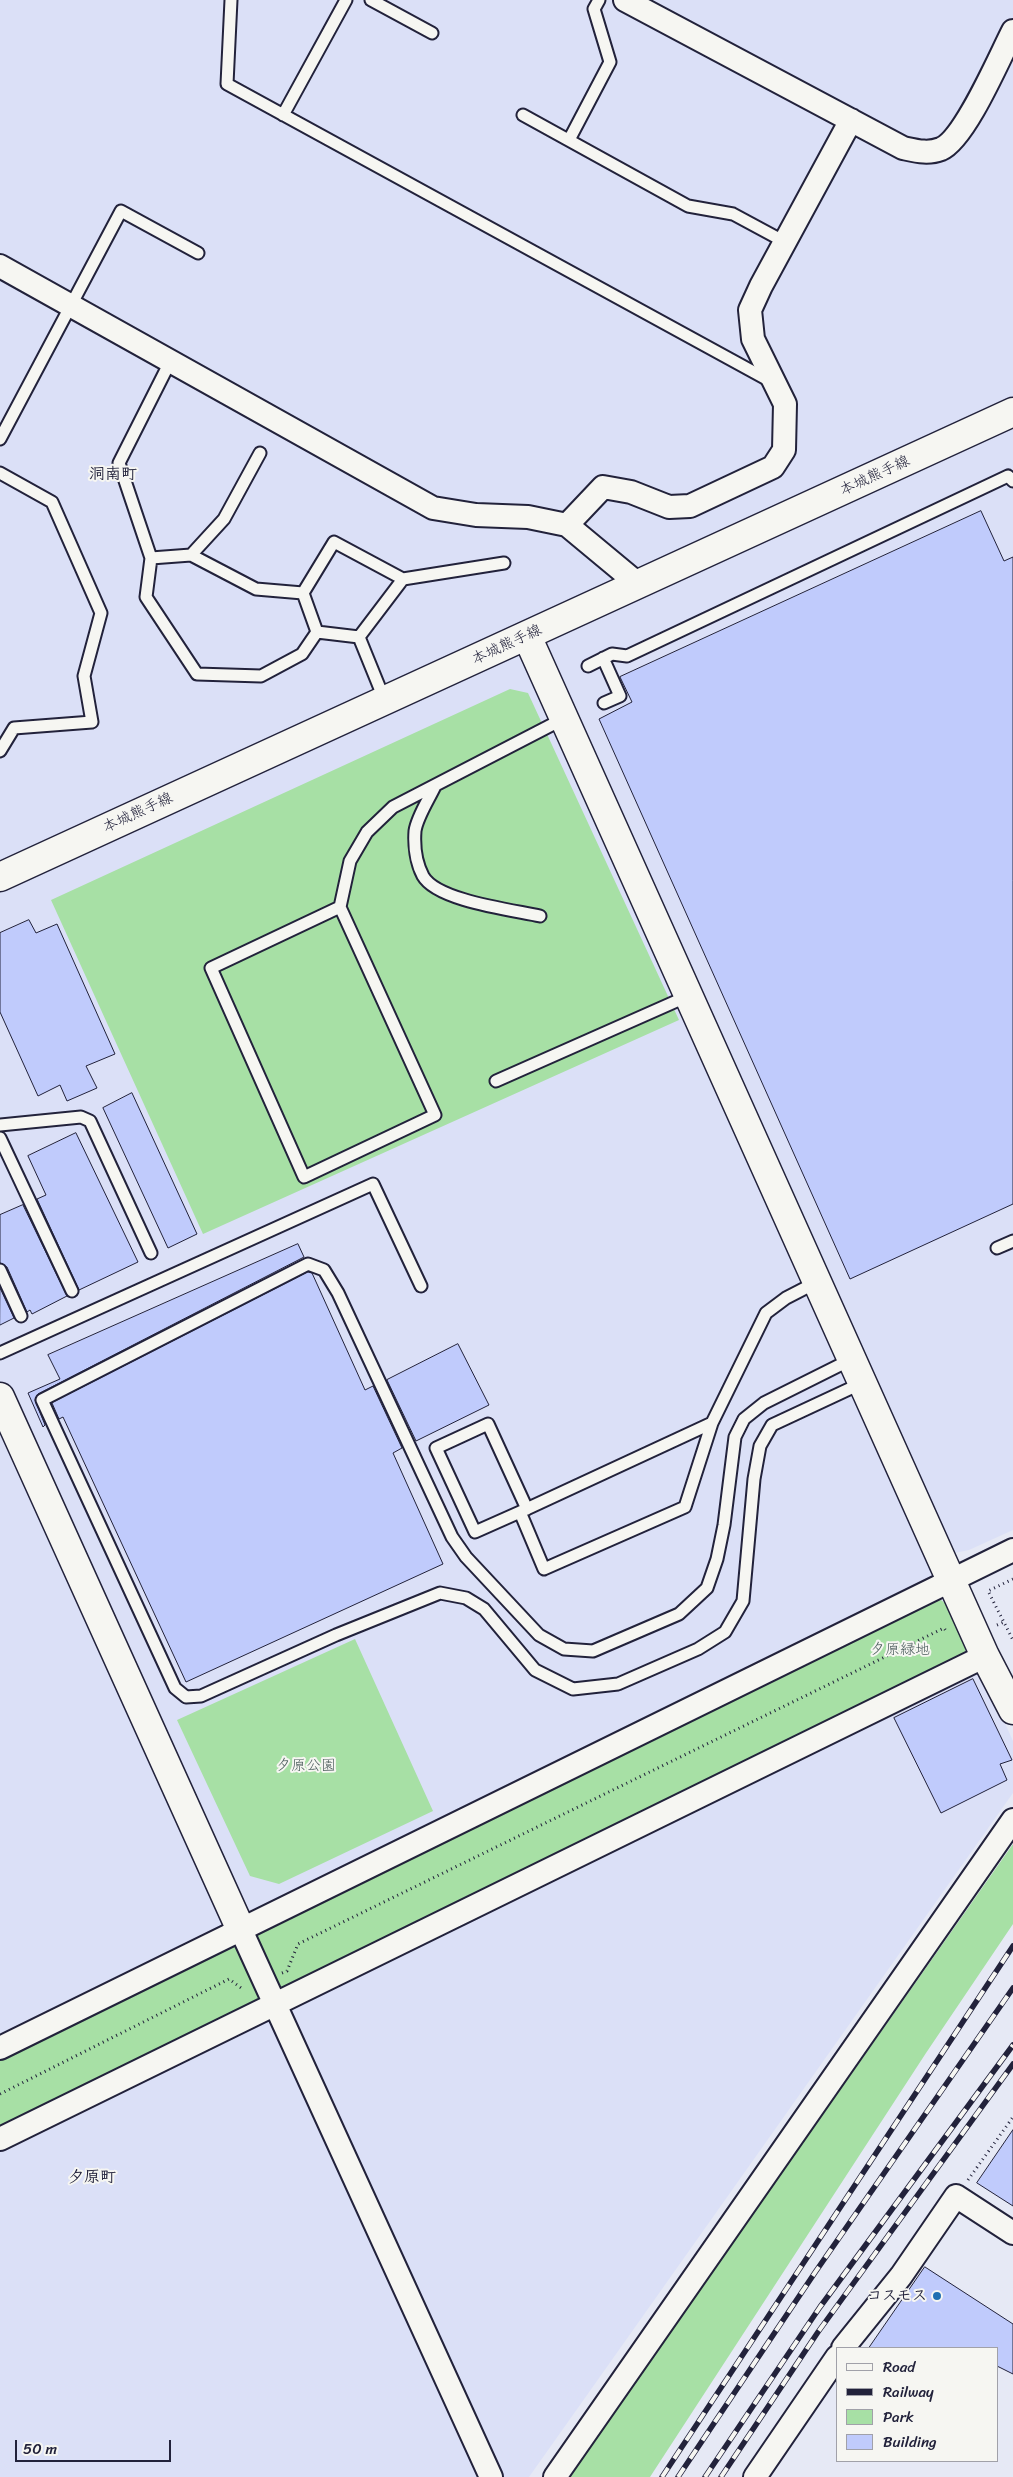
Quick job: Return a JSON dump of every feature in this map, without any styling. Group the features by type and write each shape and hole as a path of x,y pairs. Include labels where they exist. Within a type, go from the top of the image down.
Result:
{"main road":[{"name":"本城熊手線","path":"0,877 385,701 529,644 638,584 1013,412"},
{"name":"本城熊手線","path":"0,895 529,644 1013,431"},
{"path":"529,644 980,1646 1013,1710"},
{"path":"0,1397 241,1930"}],"street":[{"path":"625,0 903,148 926,153 943,148 962,130 1013,31"},
{"path":"567,525 603,487 631,492 669,507 690,506 773,467 784,450 785,404 753,339 750,310 784,242 850,120"},
{"path":"0,266 433,508 476,515 528,516 567,525 638,584"},
{"path":"0,2048 1013,1550"},
{"path":"0,2139 276,2004 980,1646"},
{"path":"555,2477 1013,1820"},
{"path":"241,1930 490,2477"},
{"path":"844,2347 901,2276 956,2196 1013,2233"},
{"path":"755,2477 836,2358"}],"lane":[{"path":"231,0 227,84 776,384"},
{"path":"283,115 346,0"},
{"path":"371,0 432,33"},
{"path":"569,140 610,62 594,9 599,0"},
{"path":"524,115 688,206 733,214 784,242"},
{"path":"0,439 121,211 198,253"},
{"path":"171,360 119,463 151,558 146,597 198,674 261,676 302,654 317,632"},
{"path":"192,555 224,519 260,453"},
{"path":"0,473 52,502 101,614 84,676 92,722 14,728 0,751"},
{"path":"588,666 612,654 627,656 1011,477"},
{"path":"303,593 334,542 403,580 504,562"},
{"path":"151,558 192,555 256,588 303,593"},
{"path":"360,637 403,580"},
{"path":"303,593 317,632"},
{"path":"317,632 360,637"},
{"path":"360,637 385,701"},
{"path":"603,658 620,696 604,703"},
{"path":"340,907 211,968 304,1177 435,1115 340,907 350,861 367,832 393,807 563,719"},
{"path":"435,786 415,830 416,854 424,877 436,888 455,897 540,916"},
{"path":"496,1081 688,996"},
{"path":"0,1125 81,1117 90,1121 151,1253"},
{"path":"0,1138 72,1291"},
{"path":"0,1353 373,1184 420,1286"},
{"path":"997,1248 1013,1241"},
{"path":"308,1264 324,1270 338,1293 452,1537 466,1557 539,1634 564,1649 593,1651 680,1614 707,1588 724,1526 735,1438 744,1418 764,1403 857,1371 772,1425 760,1446 754,1479 743,1601 725,1632 698,1649 618,1684 573,1689 535,1670 484,1609 466,1598 440,1593 336,1635 201,1696 186,1697 175,1688 42,1400 308,1264"},
{"path":"0,1270 21,1316"},
{"path":"712,1423 523,1510 475,1532 436,1448 488,1424 523,1510 544,1569 685,1506 712,1423 766,1313 786,1298 817,1282"}],"path":[{"path":"1013,1579 988,1591 1013,1640"},
{"path":"980,1646 1004,1622"},
{"path":"0,2094 229,1979 247,1992 287,1971 298,1944 944,1628 947,1634"},
{"path":"956,2196 1013,2116"}],"shaded area":[{"path":"0,0 1013,0 1013,1530 969,1550 930,1558 1013,1741 1013,1793 529,2477 0,2477"}],"green space":[{"path":"510,689 528,693 679,1020 203,1234 51,900"},
{"name":"夕原緑地","path":"941,1600 946,1604 967,1646 964,1654 0,2126 0,2058 931,1601"},
{"name":"夕原公園","path":"355,1639 433,1811 279,1884 250,1876 177,1720"},
{"path":"1013,1844 1013,1924 926,2053 650,2477 568,2477"}],"building":[{"path":"981,511 1004,561 1013,557 1013,1204 850,1279 599,719 632,702 620,677"},
{"path":"29,920 36,933 57,924 115,1054 86,1066 97,1088 67,1101 60,1085 38,1096 0,1012 0,933"},
{"path":"132,1093 197,1234 168,1248 103,1108"},
{"path":"76,1133 138,1262 79,1290 37,1199 46,1195 28,1156"},
{"path":"23,1205 67,1296 32,1314 30,1310 27,1312 7,1267 0,1263 0,1215"},
{"path":"298,1244 304,1257 38,1394 35,1400 45,1425 43,1427 28,1393 60,1379 48,1355"},
{"path":"308,1272 312,1273 365,1390 373,1386 402,1448 393,1453 443,1564 186,1682 63,1417 59,1419 52,1403"},
{"path":"0,1288 14,1318 0,1325"},
{"path":"458,1344 489,1405 416,1441 387,1380"},
{"path":"973,1679 1012,1760 1000,1764 1007,1780 941,1813 894,1718"},
{"path":"1013,2130 1013,2206 977,2183"},
{"name":"コスモス","path":"925,2267 1013,2324 1013,2374 998,2366 998,2347 870,2347"}],"railway":[{"path":"662,2477 1013,1946"},
{"path":"678,2477 816,2271 1013,1988"},
{"path":"705,2477 820,2307 1013,2045"},
{"path":"721,2477 818,2332 1013,2064"}],"place":[{"name":"コスモス","path":"937,2296"}],"district":[{"name":"洞南町","path":"113,475"},
{"name":"夕原町","path":"92,2178"}]}
